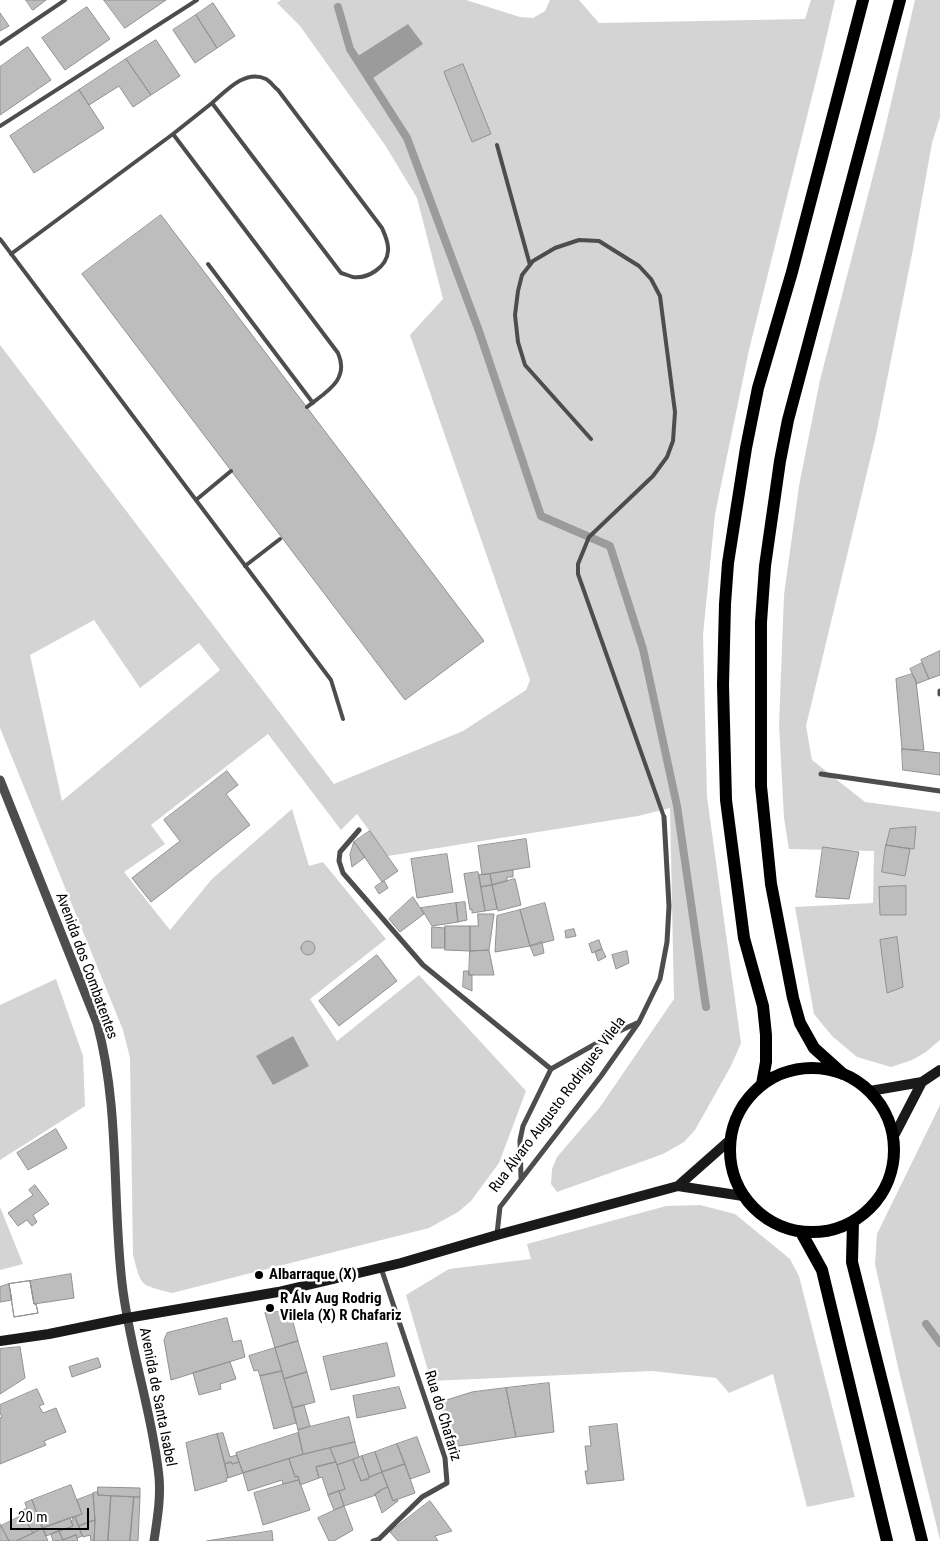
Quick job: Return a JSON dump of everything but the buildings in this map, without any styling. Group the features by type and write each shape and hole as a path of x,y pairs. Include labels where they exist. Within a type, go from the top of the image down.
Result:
{"main road":[{"path":"762,1084 766,1062 763,1006 744,938 726,800 723,685 728,563 746,448 758,388 792,272 863,0"},
{"path":"843,1074 814,1048 800,1023 788,978 771,884 761,786 761,622 765,566 780,461 788,420 900,0"},
{"path":"817,1068 843,1074 857,1081 870,1091 885,1112 894,1136 894,1161 887,1185 873,1206 853,1222 828,1231 801,1232 778,1226 758,1214 743,1196 734,1178 730,1159 730,1140 736,1117 748,1098 762,1084 790,1071 817,1068"},
{"path":"870,1091 922,1082 940,1070"},
{"path":"894,1136 922,1082"},
{"path":"678,1186 730,1140"},
{"path":"0,1340 49,1334 127,1318 278,1292 380,1267 678,1186 743,1196"},
{"path":"853,1222 852,1262 922,1541"},
{"path":"801,1232 822,1270 886,1541"}],"street":[{"path":"821,774 940,791"},
{"name":"Avenida dos Combatentes","path":"0,780 97,1023 101,1039 111,1121 122,1283 127,1318"},
{"name":"Rua Álvaro Augusto Rodrigues Vilela","path":"496,1235 500,1207 601,1076 639,1022 660,979 667,942 669,906 664,817"},
{"path":"359,830 340,852 339,861 343,873 423,965 551,1069"},
{"path":"521,1179 520,1140 523,1126 551,1069 613,1034 639,1022"},
{"name":"Rua do Chafariz","path":"373,1541 379,1538 422,1497 446,1483 445,1458 380,1267"},
{"name":"Avenida de Santa Isabel","path":"127,1318 150,1418 159,1476 160,1502 154,1541"}],"lane":[{"path":"0,44 65,0"},
{"path":"0,126 197,0"},
{"path":"11,254 173,134 242,79 255,77 267,80 278,90 382,228 388,251 385,261 377,270 364,276 352,277 341,273 212,103"},
{"path":"173,134 338,353 342,372 336,384 307,408"},
{"path":"497,145 530,265"},
{"path":"0,239 331,680 343,719"},
{"path":"591,439 525,365 518,342 515,316 522,275 533,261 555,248 579,240 599,241 639,266 651,279 660,296 675,412 672,441 667,457 653,476 589,538 578,564 578,574 664,817"},
{"path":"208,264 313,403"},
{"path":"196,500 231,471"},
{"path":"245,566 280,539"}],"shaded area":[{"path":"281,0 466,0 520,17 533,18 545,11 550,0 579,0 599,23 805,19 811,0 835,0 749,350 715,514 703,635 707,797 741,1043 731,1066 695,1130 684,1142 663,1154 557,1192 551,1184 552,1169 557,1157 600,1107 674,999 670,808 638,816 388,856 357,814 341,830 268,734 151,825 165,844 124,872 170,930 212,879 292,809 309,866 323,862 386,939 310,999 337,1041 419,975 526,1091 499,1163 471,1201 458,1212 429,1228 172,1293 153,1288 144,1283 138,1274 133,1255 130,1058 123,1030 0,728 0,345 334,784 463,731 526,690 530,680 410,335 443,299 417,198 385,145 300,26 277,3","holes":["94,620 140,688 199,643 220,670 62,801 30,655"]},
{"path":"915,0 940,0 940,117 932,143 876,435 806,726 812,760 865,802 940,812 940,1040 926,1052 912,1060 891,1067 857,1057 832,1036 814,1014 795,907 873,903 874,851 789,849 784,818 779,725 784,595 799,486 820,380 883,137"},
{"path":"408,24 423,44 373,78 358,56"},
{"path":"56,979 83,1056 85,1106 0,1160 0,1005"},
{"path":"293,1036 309,1066 273,1085 256,1056"},
{"path":"940,1105 940,1540 875,1264 877,1234"},
{"path":"700,1205 735,1214 790,1259 799,1276 855,1497 807,1507 773,1374 729,1393 716,1378 652,1371 431,1381 406,1295 449,1269 531,1259 527,1244 666,1206"},
{"path":"0,1207 23,1264 0,1270"}],"waterway":[{"path":"338,7 350,49 407,138 479,331 541,516 610,546 643,649 677,806 706,1007"},
{"path":"926,1324 940,1343"}],"place":[{"name":"Albarraque (X)","path":"259,1275"},
{"name":"R Álv Aug Rodrig Vilela (X) R Chafariz","path":"270,1308"}]}
